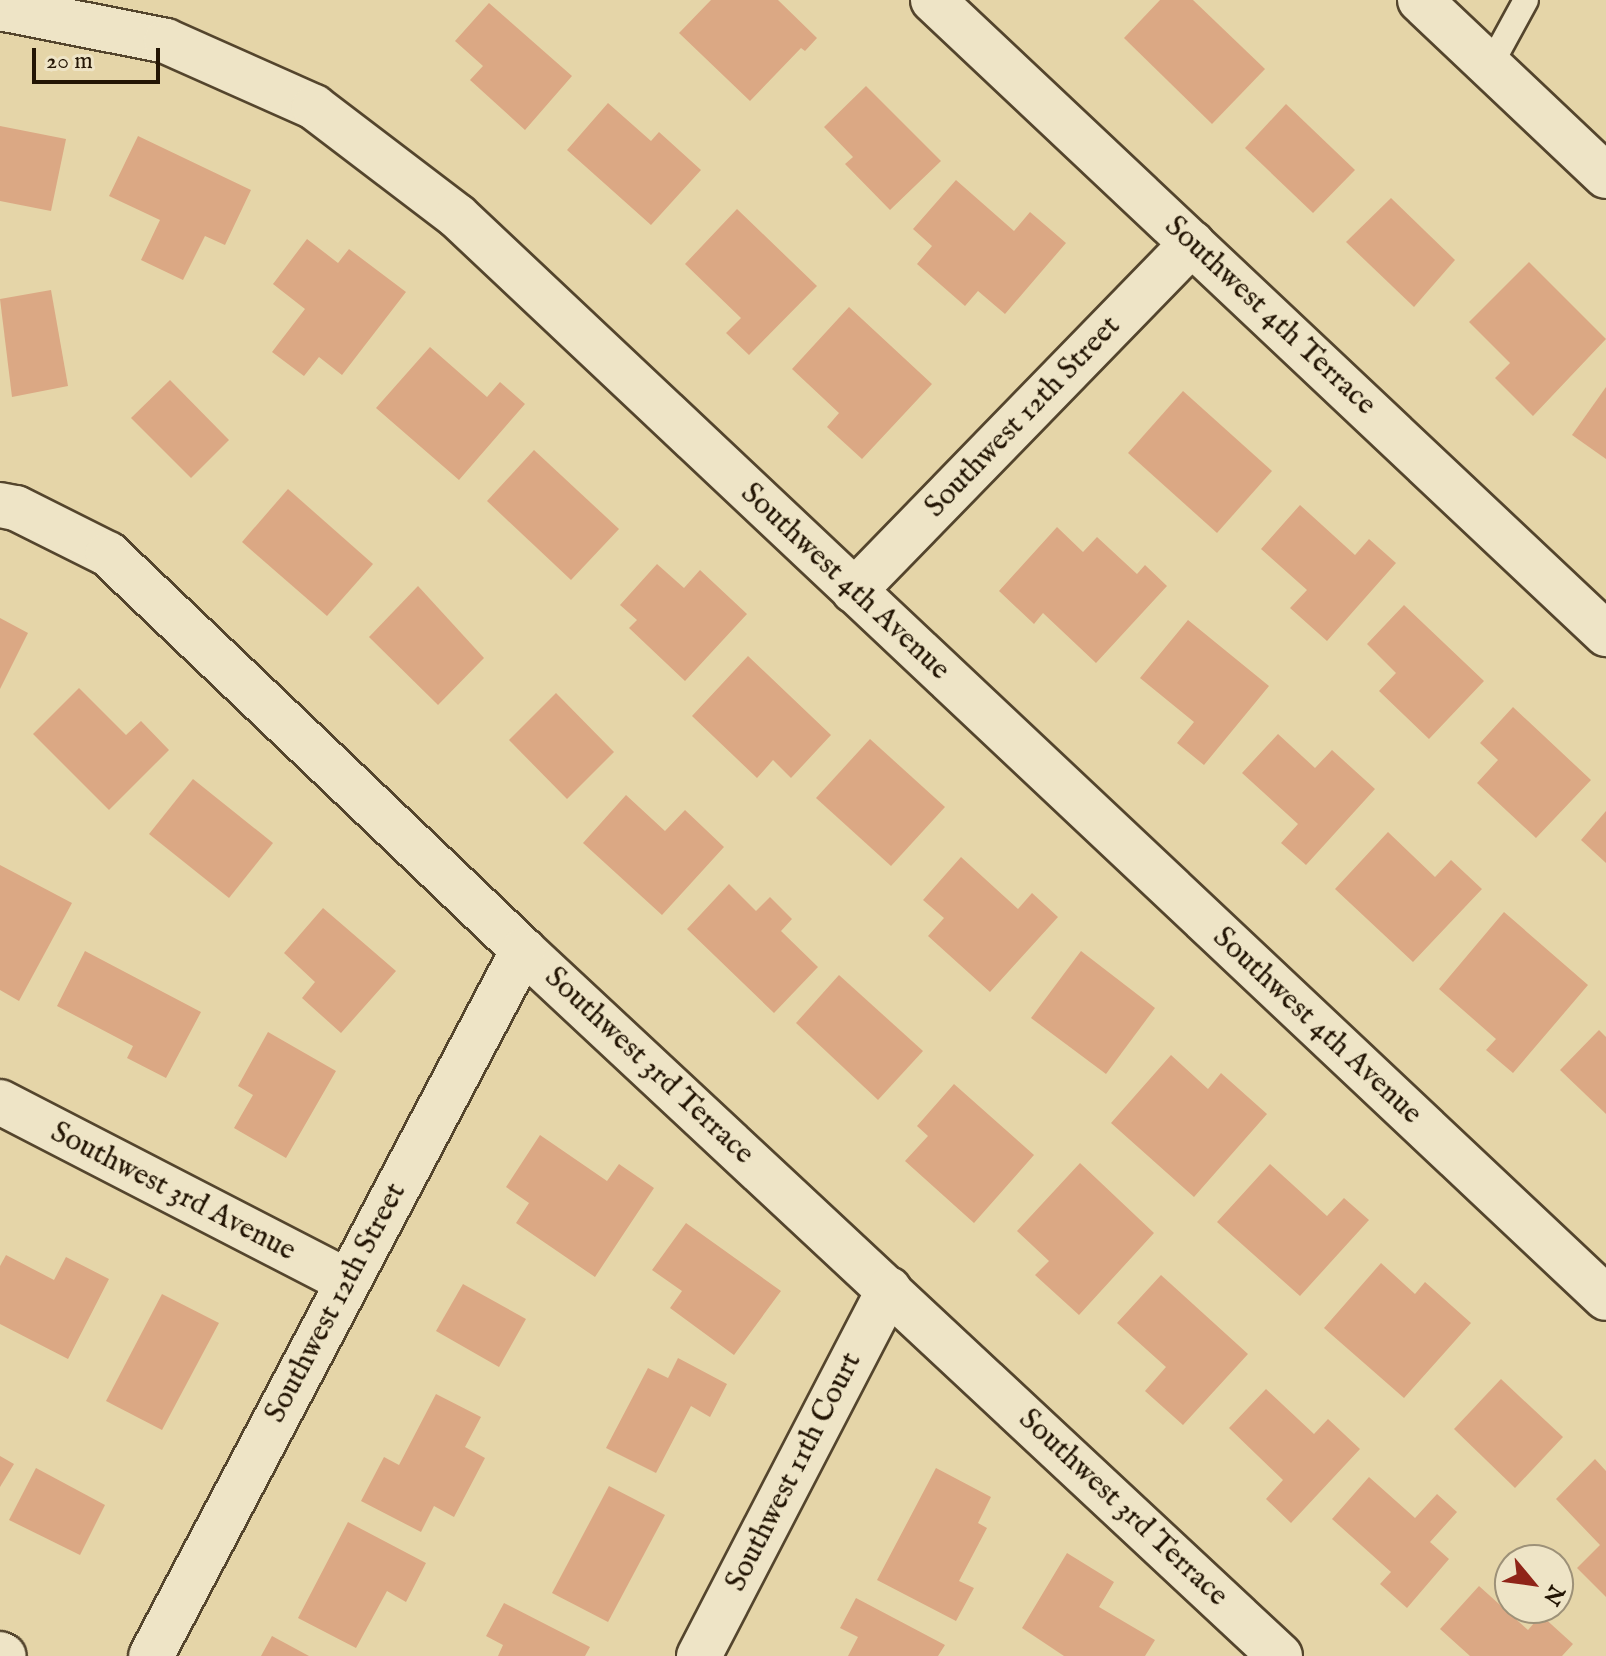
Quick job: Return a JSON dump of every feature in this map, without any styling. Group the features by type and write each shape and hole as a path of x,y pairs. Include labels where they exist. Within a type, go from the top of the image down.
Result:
{"street":[{"name":"Southwest 4th Terrace","path":"933,0 1606,634"},
{"path":"1420,0 1606,176"},
{"name":"Southwest 4th Avenue","path":"0,8 166,41 314,107 457,216 1606,1298"},
{"name":"Southwest 12th Street","path":"854,591 1192,243"},
{"name":"Southwest 3rd Terrace","path":"0,505 16,508 108,554 523,950 889,1289 1262,1649"},
{"name":"Southwest 12th Street","path":"151,1656 523,950"},
{"name":"Southwest 3rd Avenue","path":"0,1102 347,1281"},
{"name":"Southwest 11th Court","path":"699,1656 889,1289"}],"lane":[{"path":"1490,66 1526,0"}],"building":[{"path":"711,0 778,0 817,38 805,51 801,48 750,101 679,33"},
{"path":"1160,0 1193,0 1265,69 1212,124 1124,38"},
{"path":"489,3 572,76 525,130 470,80 483,66 455,41"},
{"path":"866,86 941,161 890,210 845,164 853,157 824,127"},
{"path":"608,103 651,141 659,132 701,170 651,225 567,150"},
{"path":"1286,104 1355,170 1313,213 1245,148"},
{"path":"0,126 66,139 51,211 0,201"},
{"path":"138,136 251,190 225,245 205,236 183,280 141,260 160,220 109,196"},
{"path":"956,180 1014,231 1030,212 1066,243 1005,314 978,291 965,306 917,264 932,246 913,229"},
{"path":"1391,198 1455,260 1414,307 1346,242"},
{"path":"737,209 817,286 749,355 726,333 741,318 685,264"},
{"path":"307,239 338,263 349,249 406,292 342,375 319,357 304,376 272,352 305,309 273,284"},
{"path":"1529,262 1606,339 1533,416 1495,378 1510,363 1469,322"},
{"path":"51,290 68,386 12,397 0,299"},
{"path":"849,307 932,384 862,459 827,427 839,413 792,369"},
{"path":"430,347 487,397 500,382 525,404 459,480 376,408"},
{"path":"170,380 229,440 191,478 131,418"},
{"path":"1606,387 1606,459 1572,435"},
{"path":"1183,391 1272,471 1217,533 1128,453"},
{"path":"534,450 619,529 571,580 487,501"},
{"path":"288,489 373,564 327,616 242,542"},
{"path":"1300,505 1355,555 1369,539 1396,563 1327,641 1290,608 1307,590 1261,549"},
{"path":"1057,527 1083,552 1097,537 1137,574 1145,565 1167,586 1096,663 1043,613 1034,624 999,591"},
{"path":"657,564 684,588 700,570 747,614 685,681 629,628 637,620 620,605"},
{"path":"418,586 484,658 438,705 369,637"},
{"path":"1404,605 1484,681 1429,739 1379,691 1396,673 1367,644"},
{"path":"0,618 28,633 0,689"},
{"path":"1188,620 1269,686 1204,765 1177,743 1194,722 1140,678"},
{"path":"748,656 831,735 791,778 773,760 757,778 692,716"},
{"path":"79,688 126,735 141,721 169,750 109,810 33,734"},
{"path":"556,693 614,752 567,799 509,740"},
{"path":"1513,707 1591,780 1536,838 1477,783 1498,760 1480,743"},
{"path":"1278,734 1315,768 1332,750 1375,789 1306,865 1281,843 1298,824 1242,773"},
{"path":"870,739 945,807 891,866 816,798"},
{"path":"193,779 273,843 229,898 149,834"},
{"path":"626,795 665,831 685,810 724,847 662,915 583,843"},
{"path":"1606,811 1606,863 1581,840"},
{"path":"1388,832 1435,877 1451,860 1482,889 1413,962 1335,889"},
{"path":"961,857 1018,909 1032,893 1058,917 990,992 928,936 944,918 923,900"},
{"path":"0,865 72,903 19,1001 0,990"},
{"path":"729,884 756,911 770,897 792,919 781,931 818,967 774,1013 687,929"},
{"path":"323,908 396,971 341,1033 302,998 315,982 284,953"},
{"path":"1504,912 1588,985 1513,1073 1486,1050 1496,1039 1439,989"},
{"path":"85,951 201,1012 166,1078 127,1058 133,1046 57,1006"},
{"path":"1081,951 1155,1008 1106,1074 1031,1018"},
{"path":"839,975 923,1051 878,1100 796,1023"},
{"path":"1599,1030 1606,1037 1606,1114 1560,1070"},
{"path":"268,1032 336,1071 286,1158 234,1128 253,1095 238,1086"},
{"path":"1171,1055 1208,1089 1221,1073 1267,1114 1194,1197 1111,1123"},
{"path":"954,1084 1034,1155 974,1223 905,1161 928,1136 917,1126"},
{"path":"540,1135 607,1181 619,1164 654,1188 595,1277 516,1223 529,1203 506,1187"},
{"path":"1080,1163 1154,1233 1079,1315 1035,1275 1049,1261 1017,1231"},
{"path":"1270,1164 1327,1216 1344,1198 1369,1220 1300,1296 1217,1222"},
{"path":"686,1223 781,1291 734,1355 670,1308 682,1291 652,1270"},
{"path":"6,1255 54,1280 66,1257 109,1279 68,1359 0,1324 0,1266"},
{"path":"1381,1263 1415,1294 1425,1282 1471,1323 1404,1398 1324,1328"},
{"path":"1161,1275 1248,1354 1183,1425 1145,1391 1166,1367 1117,1323"},
{"path":"463,1284 526,1319 499,1367 436,1331"},
{"path":"162,1294 219,1323 162,1430 106,1401"},
{"path":"678,1358 727,1384 710,1417 691,1406 656,1473 606,1448 648,1368 668,1378"},
{"path":"1501,1379 1563,1437 1515,1488 1454,1429"},
{"path":"1266,1389 1314,1434 1328,1419 1360,1449 1291,1523 1266,1499 1283,1480 1229,1428"},
{"path":"436,1394 481,1417 465,1447 485,1458 454,1517 434,1506 421,1532 361,1501 384,1457 399,1465"},
{"path":"0,1456 14,1464 0,1487"},
{"path":"1595,1459 1606,1471 1606,1597 1577,1568 1600,1545 1556,1499"},
{"path":"36,1468 105,1505 80,1555 9,1520"},
{"path":"936,1468 991,1497 978,1523 987,1528 959,1581 974,1588 956,1621 877,1580"},
{"path":"1369,1477 1415,1518 1437,1494 1457,1512 1430,1542 1449,1559 1407,1608 1380,1584 1391,1572 1332,1519"},
{"path":"609,1486 665,1515 608,1622 552,1593"},
{"path":"348,1522 426,1563 406,1602 387,1591 356,1648 298,1618"},
{"path":"1067,1553 1114,1582 1099,1607 1155,1640 1145,1656 1064,1656 1022,1628"},
{"path":"1479,1586 1494,1599 1494,1624 1521,1624 1528,1630 1533,1624 1551,1624 1573,1644 1562,1656 1470,1656 1440,1629"},
{"path":"856,1598 945,1645 938,1656 848,1656 858,1637 840,1628"},
{"path":"504,1603 590,1647 585,1656 498,1656 503,1645 486,1636"},
{"path":"272,1636 309,1656 261,1656"}]}
